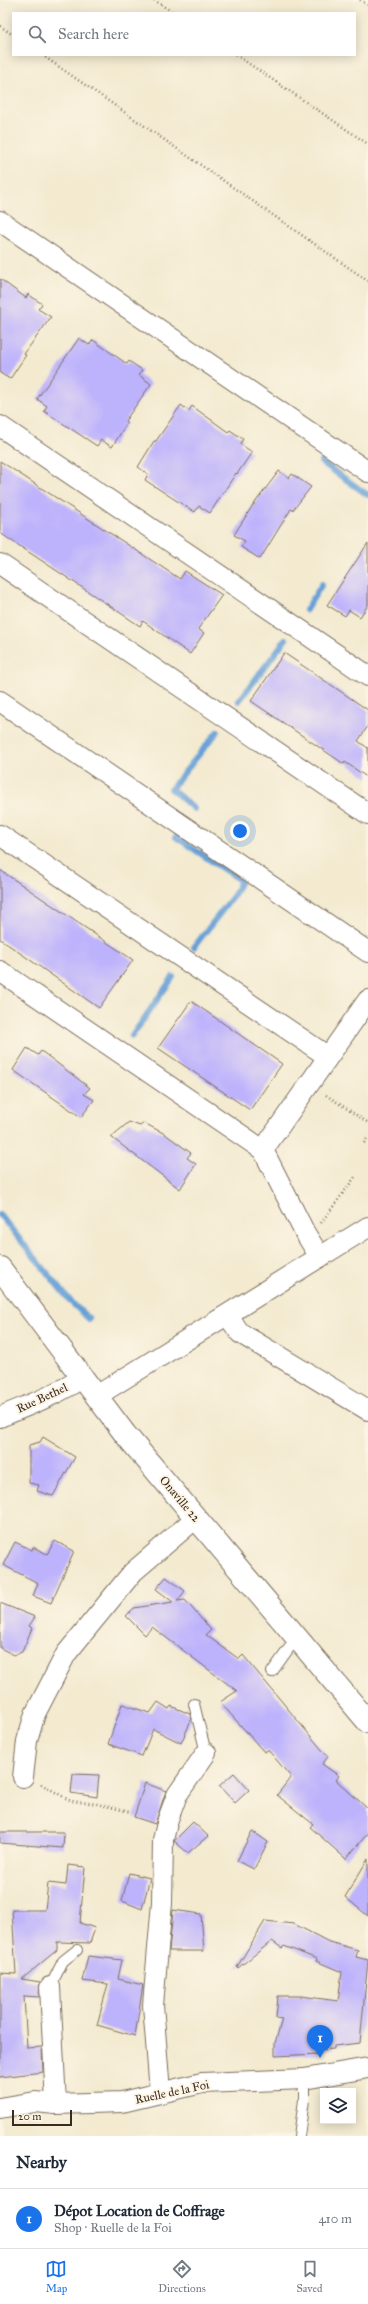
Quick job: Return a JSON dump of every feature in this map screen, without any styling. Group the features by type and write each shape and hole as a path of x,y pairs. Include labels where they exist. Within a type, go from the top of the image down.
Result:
{"street":[{"path":"0,221 368,472"},
{"path":"0,426 368,676"},
{"path":"0,564 368,814"},
{"path":"0,701 368,952"},
{"path":"0,835 327,1056"},
{"path":"0,971 263,1150 305,1233 320,1257"},
{"path":"263,1150 327,1056 365,1011"},
{"path":"98,1395 228,1316 368,1227"},
{"name":"Onaville 22","path":"0,1268 98,1395 125,1434 368,1722"},
{"path":"228,1316 240,1333 368,1410"},
{"name":"Rue Bethel","path":"0,1417 65,1389 83,1377"},
{"path":"23,1777 27,1741 35,1714 66,1654 134,1572 196,1518"},
{"path":"160,2092 153,2005 162,1903 163,1840 168,1819 177,1795 206,1753"},
{"path":"50,1987 56,2104"},
{"name":"Ruelle de la Foi","path":"0,2108 35,2102 56,2104 122,2102 202,2083 304,2079 368,2068"}],"lane":[{"path":"272,1672 297,1637"},
{"path":"194,1704 206,1753"},
{"path":"50,1987 63,1961 77,1950"},
{"path":"299,2136 304,2100 304,2079"}],"path":[{"path":"154,0 172,12"},
{"path":"360,0 368,5"},
{"path":"0,26 12,34"},
{"path":"43,56 368,281"},
{"path":"237,56 368,144"},
{"path":"309,1083 367,1122"},
{"path":"364,1143 368,1137"},
{"path":"323,1221 355,1177"},
{"path":"23,1777 40,1783 71,1801 97,1804 130,1812"}],"building":[{"path":"0,279 26,298 28,294 42,304 38,309 51,317 24,354 26,355 10,379 0,373"},
{"path":"79,338 89,345 93,340 127,364 129,361 142,370 139,375 151,384 125,421 127,423 112,447 101,440 97,446 44,411 47,406 37,399"},
{"path":"181,405 189,411 192,406 228,432 230,430 243,439 240,444 252,452 237,474 236,473 210,513 199,506 195,512 177,501 145,480 148,474 138,467 154,441 156,441"},
{"path":"0,461 180,579 185,571 222,595 198,629 204,633 190,654 143,621 140,626 0,533"},
{"path":"279,471 289,478 292,474 311,487 293,510 291,509 260,559 241,547 245,541 234,535 251,508"},
{"path":"368,543 368,605 360,617 349,610 345,616 327,605"},
{"path":"284,653 368,710 368,726 358,741 368,748 368,778 345,762 344,764 251,701"},
{"path":"0,870 133,960 99,1008 0,939"},
{"path":"191,1001 282,1064 250,1110 158,1048"},
{"path":"27,1048 38,1055 41,1051 90,1088 84,1094 94,1100 81,1117 13,1070"},
{"path":"129,1122 140,1126 144,1123 165,1134 191,1153 187,1158 196,1164 180,1189 111,1137"},
{"path":"43,1437 75,1457 53,1496 37,1491 39,1485 29,1483 29,1445 40,1442"},
{"path":"55,1541 74,1551 51,1603 33,1596 38,1583 3,1565 15,1542 32,1550 33,1547 47,1554"},
{"path":"166,1577 185,1591 177,1601 185,1600 211,1630 206,1635 239,1659 243,1655 328,1757 322,1764 339,1776 336,1780 368,1809 368,1833 346,1859 310,1827 313,1824 277,1795 291,1777 268,1750 264,1752 220,1702 237,1691 152,1627 145,1635 126,1616 134,1608 173,1602 156,1589"},
{"path":"0,1603 35,1617 29,1626 32,1628 22,1652 14,1655 0,1648"},
{"path":"158,1702 169,1709 171,1706 190,1714 191,1721 181,1743 153,1729 142,1756 108,1744 122,1704 150,1713"},
{"path":"234,1773 249,1790 235,1803 219,1786"},
{"path":"73,1774 99,1775 97,1797 71,1793"},
{"path":"145,1783 166,1791 155,1824 134,1817"},
{"path":"193,1822 208,1836 188,1853 174,1841"},
{"path":"252,1831 268,1842 254,1869 237,1861"},
{"path":"0,1832 64,1832 63,1848 0,1843"},
{"path":"368,1859 368,1916 345,1897"},
{"path":"68,1865 85,1867 80,1923 95,1928 90,1943 57,1942 57,1950 22,1979 40,1982 39,1997 24,1996 27,2048 42,2047 43,2072 0,2077 0,1973 16,1974 12,1910 45,1910 48,1883 66,1885"},
{"path":"129,1873 150,1878 142,1909 122,1901"},
{"path":"173,1910 201,1914 204,1951 169,1951"},
{"path":"265,1921 294,1924 329,1942 358,1950 356,1957 368,1960 360,2043 334,2046 334,2049 318,2050 318,2054 275,2056 275,2043 282,2019 276,2018 278,1996 301,1996 338,2001 342,1972 316,1961 317,1959 284,1946 282,1948 272,1941 238,1968 237,1967"},
{"path":"88,1956 122,1960 118,1979 143,1985 135,2036 97,2025 108,1984 82,1981"}],"waterway":[{"path":"321,462 368,495"},
{"path":"306,610 322,584"},
{"path":"239,701 286,639"},
{"path":"194,809 171,789 218,731"},
{"path":"178,833 176,837 241,881 234,895 194,947"},
{"path":"132,1036 173,977"},
{"path":"0,1215 72,1303 89,1319"}],"place":[{"name":"Dépot Location de Coffrage","path":"320,2058"}]}
